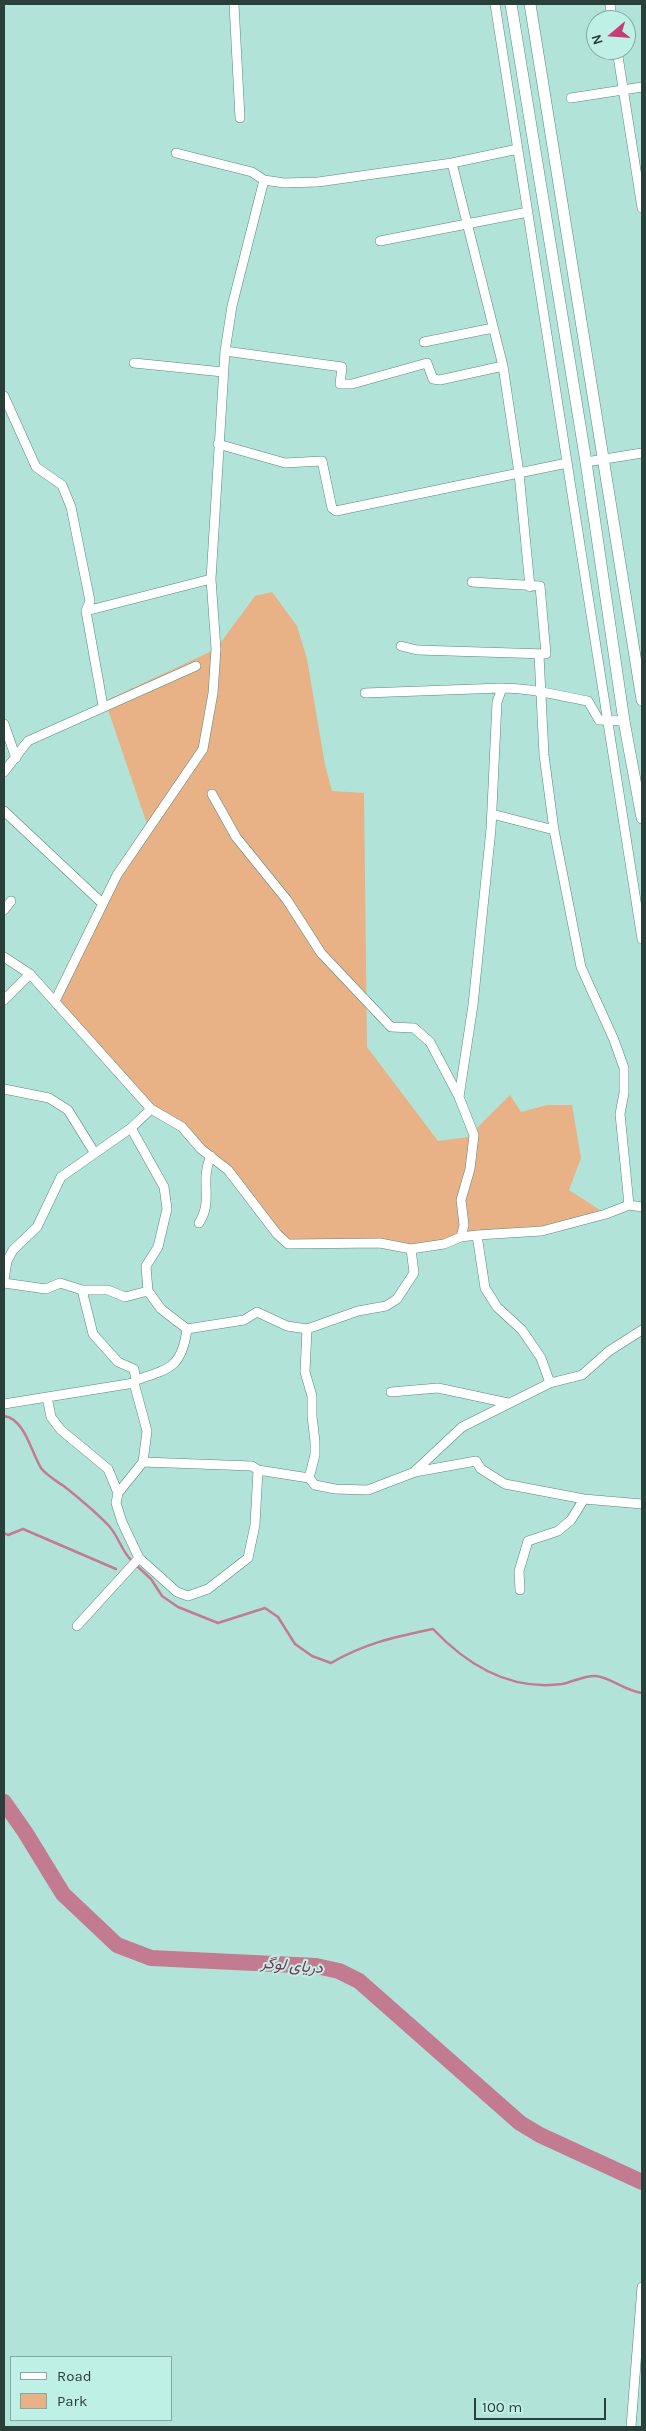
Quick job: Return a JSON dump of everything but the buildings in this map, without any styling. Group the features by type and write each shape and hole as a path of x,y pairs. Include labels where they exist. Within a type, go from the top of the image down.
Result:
{"main road":[{"path":"511,4 586,462 624,721 642,818"},
{"path":"530,4 642,700"}],"street":[{"path":"234,4 240,118"},
{"path":"495,4 642,939"},
{"path":"619,60 642,208"},
{"path":"571,98 642,87"},
{"path":"176,153 252,172 264,180 284,183 318,182 452,164 518,149"},
{"path":"452,164 503,366 519,473 530,587"},
{"path":"55,1001 102,903 145,831 203,748 214,693 216,649 210,579 225,351 236,289 264,180"},
{"path":"380,241 528,212"},
{"path":"424,342 493,328"},
{"path":"225,351 342,367 340,384 352,384 427,363 433,379 440,380 503,366"},
{"path":"134,362 223,372"},
{"path":"4,396 36,467 62,485 71,507 90,601 86,611 103,706"},
{"path":"218,444 285,464 322,461 332,508 336,511 567,464"},
{"path":"586,462 642,453"},
{"path":"86,611 210,579"},
{"path":"401,646 418,650 546,654 540,586 530,587 472,582"},
{"path":"539,654 544,755 554,830 580,967 614,1040 624,1068 624,1093 620,1114 629,1205"},
{"path":"4,772 28,741 196,666"},
{"path":"365,693 502,688 540,690 552,695 588,700 599,720 624,721"},
{"path":"458,1097 473,1005 492,814 497,702 502,688"},
{"path":"4,724 16,758"},
{"path":"212,794 236,837 287,900 321,953 387,1024 391,1027 414,1028 430,1042 458,1097 474,1135 470,1169 461,1200 464,1225 461,1237"},
{"path":"492,814 554,830"},
{"path":"5,815 102,903"},
{"path":"4,910 11,901"},
{"path":"4,957 30,974 151,1109 182,1127 228,1170 277,1234 288,1244 380,1243 411,1249 444,1244 461,1237 542,1231 606,1214 629,1205 642,1207"},
{"path":"4,1000 30,974"},
{"path":"4,1089 49,1098 68,1110 94,1152"},
{"path":"148,1291 125,1297 108,1290 82,1290 60,1283 46,1289 4,1282 7,1261 13,1250 37,1227 61,1177 94,1152 131,1128 151,1109"},
{"path":"131,1128 164,1187 167,1209 158,1247 146,1266 148,1291 160,1309 187,1329 244,1320 257,1312 287,1326 307,1329 358,1311 386,1306 397,1299 414,1273 411,1249"},
{"path":"199,1223 207,1211 205,1169 211,1156"},
{"path":"477,1235 486,1288 497,1307 522,1330 541,1358 550,1383"},
{"path":"82,1290 93,1334 118,1362 134,1369 146,1431 143,1462 118,1493 116,1503 136,1562 177,1592 188,1596 208,1589 221,1581 248,1558 255,1525 258,1470"},
{"path":"4,1404 135,1382 167,1370 184,1351 187,1329"},
{"path":"307,1329 305,1372 312,1396 315,1442 315,1455 309,1478"},
{"path":"415,1472 462,1427 550,1383 582,1375 609,1351 642,1330"},
{"path":"391,1392 438,1388 508,1403"},
{"path":"46,1397 51,1417 56,1424 108,1469 118,1493"},
{"path":"143,1462 252,1466 258,1470 309,1478 315,1485 335,1489 368,1490 415,1472 476,1461 481,1469 505,1484 584,1499 642,1504"},
{"path":"520,1590 519,1571 528,1541 558,1531 571,1520 584,1499"},
{"path":"77,1626 136,1562"},
{"path":"631,2427 642,2287"}],"green space":[{"path":"272,592 297,626 307,659 325,765 332,791 364,793 367,1047 438,1141 468,1137 510,1095 521,1112 547,1105 572,1105 581,1158 569,1190 606,1214 542,1231 477,1235 411,1249 380,1243 288,1244 255,1205 182,1127 151,1109 55,1001 76,956 148,827 105,701 216,649 255,596"}],"waterway":[{"path":"4,1416 11,1418 17,1423 27,1437 43,1471 76,1496 104,1521 132,1561"},
{"path":"4,1533 8,1535 23,1529 116,1569"},
{"path":"136,1565 151,1579 162,1596 178,1607 218,1623 265,1608 278,1617 295,1644 312,1656 331,1663 356,1650 393,1638 433,1629 475,1665 508,1679 525,1684 543,1685 562,1684 596,1676 642,1693"},
{"name":"دریای لوگر","path":"4,1802 63,1894 117,1945 151,1958 316,1966 339,1971 359,1981 520,2123 540,2135 642,2182"}]}
